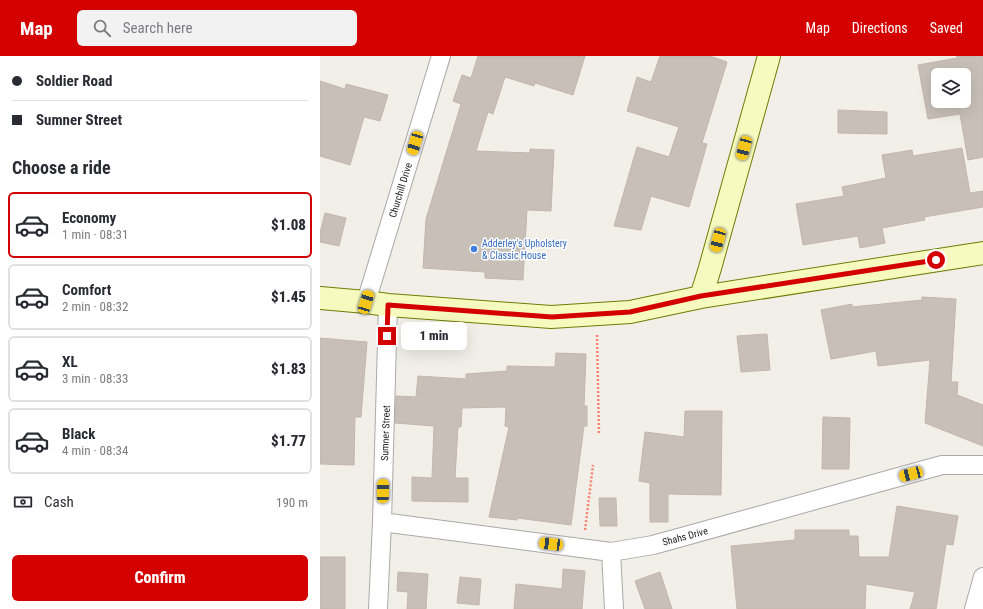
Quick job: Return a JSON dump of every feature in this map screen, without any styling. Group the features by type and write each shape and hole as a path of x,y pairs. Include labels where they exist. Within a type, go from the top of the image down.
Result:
{"main road":[{"path":"701,296 769,56"},
{"path":"320,298 388,305 552,317 630,312 701,296 983,253"}],"street":[{"name":"Churchill Drive","path":"366,302 441,56"},
{"name":"Sumner Street","path":"378,609 388,305"},
{"name":"Shahs Drive","path":"382,522 610,552 653,545 942,465 983,465"},
{"path":"610,552 614,609"},
{"path":"974,609 983,577"}],"path":[{"path":"597,314 599,435"},
{"path":"582,548 593,464"}],"building":[{"path":"478,56 585,56 573,95 535,83 534,86 505,77 493,114 488,112 476,151 530,153 530,149 554,150 551,211 527,210 523,280 485,278 485,272 423,268 426,219 461,104 453,101 462,75 471,78"},
{"path":"660,56 710,56 727,62 702,143 707,144 689,207 651,196 641,230 614,226 637,147 669,157 679,127 627,111 637,77 651,82"},
{"path":"957,56 983,56 983,157 968,160 960,114 928,119 918,65 957,58"},
{"path":"320,81 345,89 346,84 388,95 380,121 364,117 350,165 320,156"},
{"path":"838,110 887,112 887,134 838,133"},
{"path":"962,148 970,193 983,191 983,207 924,217 925,220 882,228 885,243 860,248 858,236 803,245 796,204 844,196 842,187 886,178 882,155 912,150 913,156"},
{"path":"325,213 346,218 339,246 320,242 320,233"},
{"path":"922,297 956,299 951,382 958,382 957,395 983,405 983,446 925,423 930,360 878,366 876,351 831,359 821,310 852,304 852,307 922,300"},
{"path":"767,334 770,370 741,372 737,336"},
{"path":"320,338 367,342 361,417 355,417 354,465 320,464"},
{"path":"556,353 586,354 584,406 587,406 587,426 584,426 571,525 517,518 517,520 489,517 509,427 505,426 506,407 462,408 461,427 458,427 455,478 468,478 468,502 412,501 412,477 432,478 434,426 395,423 396,396 416,397 418,376 466,379 466,374 507,371 507,366 555,367"},
{"path":"685,411 722,411 721,495 668,494 668,522 650,522 650,483 639,481 645,432 684,437"},
{"path":"823,417 850,418 849,469 822,469"},
{"path":"599,498 616,498 617,526 600,526"},
{"path":"897,506 958,516 953,545 946,544 936,609 910,609 915,592 866,584 865,609 737,609 731,546 795,540 795,530 849,530 849,536 858,536 859,557 889,557"},
{"path":"320,557 345,557 345,609 320,609"},
{"path":"563,569 585,571 582,609 514,609 516,584 562,589"},
{"path":"398,572 428,574 426,609 407,609 408,592 397,591"},
{"path":"660,572 672,609 645,609 635,581"},
{"path":"460,577 481,579 479,605 457,603"}],"place":[{"name":"Adderley's Upholstery & Classic House","path":"474,249"}],"route":[{"path":"387,336 388,305 552,317 630,312 701,296 936,260"}]}
